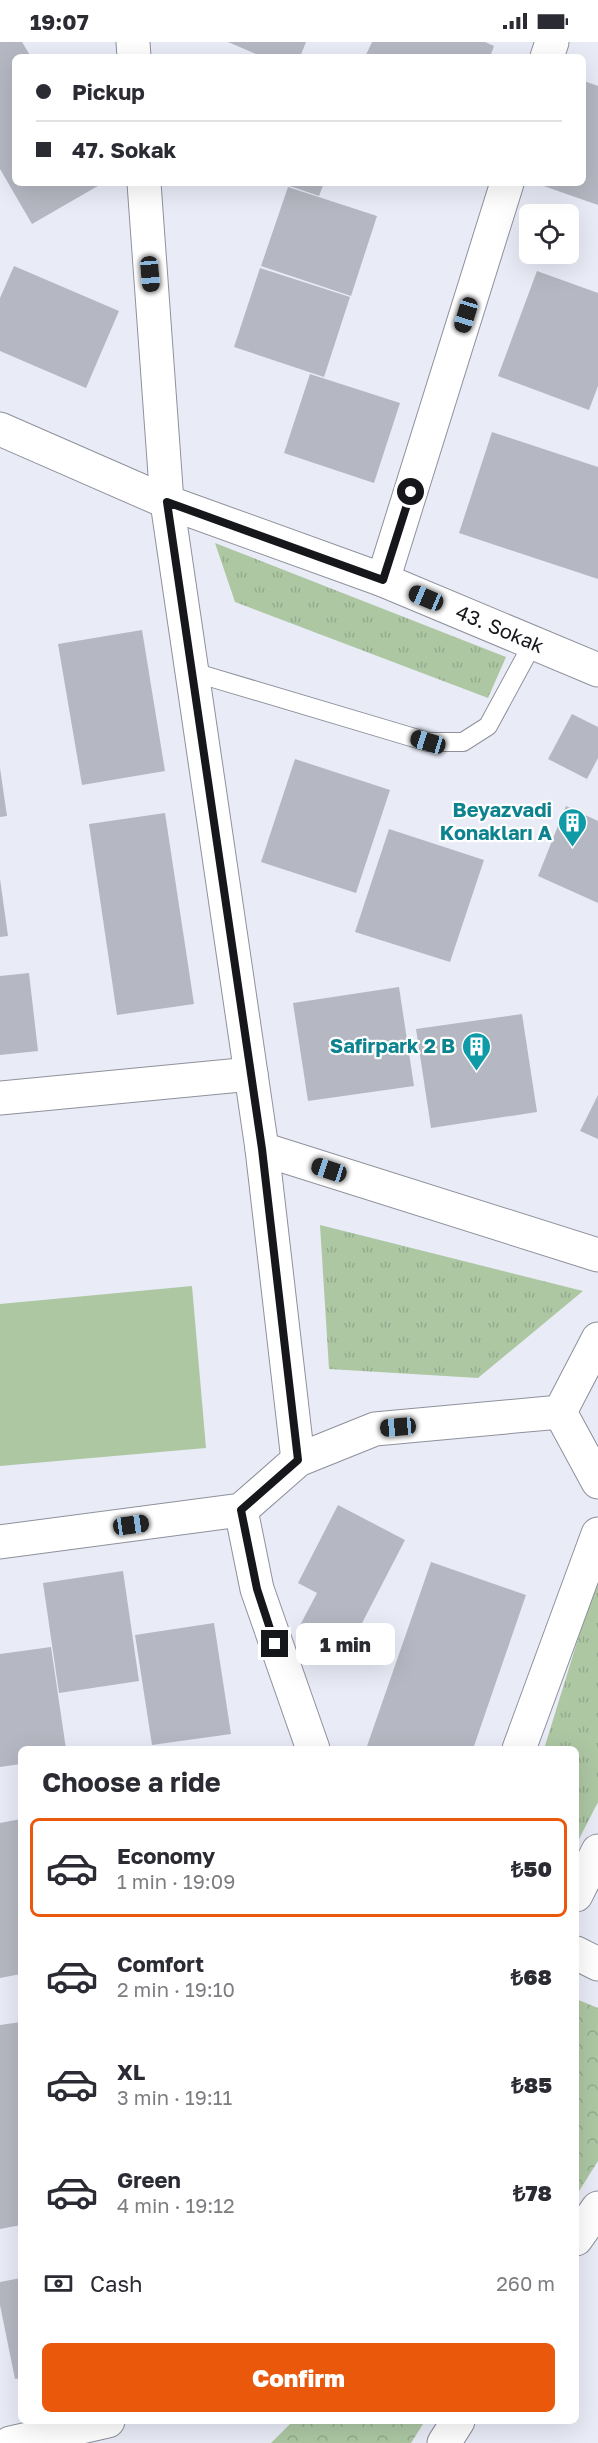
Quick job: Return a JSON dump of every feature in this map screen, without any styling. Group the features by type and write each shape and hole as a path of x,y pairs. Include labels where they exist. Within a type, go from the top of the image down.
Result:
{"street":[{"path":"144,186 167,502 262,1149 298,1460"},
{"path":"383,580 506,186"},
{"name":"43. Sokak","path":"0,429 167,502 383,580 598,670"},
{"path":"0,1098 251,1074"},
{"path":"262,1149 598,1255"},
{"path":"560,1412 598,1339"},
{"path":"0,1542 241,1510 298,1460 375,1429 560,1412"},
{"path":"560,1412 598,1482"},
{"path":"241,1510 260,1600 312,1746"},
{"path":"520,1746 598,1534"},
{"path":"579,1889 598,1851"},
{"path":"579,1954 598,1964"},
{"path":"579,2235 598,2208"},
{"path":"10,2443 95,2424"},
{"path":"444,2443 456,2424"}],"lane":[{"path":"192,672 428,742 463,742 488,726 533,643"}],"green space":[{"path":"215,543 506,657 488,698 235,602"},
{"path":"320,1225 583,1291 478,1378 329,1369"},
{"path":"192,1286 206,1448 0,1466 0,1304"},
{"path":"598,1574 598,1802 579,1839 579,1746 545,1746"},
{"path":"579,2000 598,2008 598,2161 579,2191"},
{"path":"290,2424 423,2424 411,2443 271,2443"}],"building":[{"path":"0,42 22,42 29,54 12,54 12,186 98,186 32,224 0,169"},
{"path":"228,42 306,42 301,54 256,54"},
{"path":"372,42 485,42 494,46 491,54 366,54"},
{"path":"586,82 598,86 598,205 544,186 586,186"},
{"path":"290,186 323,186 319,196"},
{"path":"288,187 377,216 351,296 261,266"},
{"path":"14,266 119,311 86,388 0,351 0,298"},
{"path":"260,268 350,297 324,377 234,347"},
{"path":"537,271 598,293 598,386 589,410 498,376"},
{"path":"310,374 400,403 374,483 284,453"},
{"path":"492,432 598,467 598,579 459,533"},
{"path":"142,630 165,771 82,785 58,644"},
{"path":"572,714 598,727 598,758 587,779 548,759"},
{"path":"295,759 390,790 356,893 261,862"},
{"path":"0,768 7,816 0,817"},
{"name":"Beyazvadi Konakları A","path":"566,806 598,821 598,903 538,876"},
{"path":"165,813 194,1004 117,1015 89,824"},
{"path":"389,829 484,860 450,962 355,932"},
{"path":"0,879 8,936 0,937"},
{"path":"29,973 38,1051 0,1055 0,976"},
{"path":"399,987 414,1086 308,1101 293,1003"},
{"name":"Safirpark 2 B","path":"522,1014 537,1112 431,1128 416,1029"},
{"path":"598,1095 598,1139 580,1131"},
{"path":"338,1505 405,1540 346,1654 298,1629 317,1593 298,1583"},
{"path":"431,1562 526,1595 474,1746 367,1746"},
{"path":"123,1571 139,1681 59,1693 43,1583"},
{"path":"214,1623 231,1734 152,1745 135,1635"},
{"path":"51,1647 66,1746 18,1746 18,1764 0,1767 0,1654"},
{"path":"18,1820 18,1975 0,1978 0,1823"},
{"path":"18,2022 18,2226 0,2229 0,2025"},
{"path":"18,2279 18,2378 15,2379 0,2305 0,2282"}],"place":[{"name":"Beyazvadi Konakları A","path":"573,848"},
{"name":"Safirpark 2 B","path":"476,1072"}],"route":[{"path":"275,1644 257,1589 241,1510 298,1460 262,1149 167,502 383,580 411,492"}]}
